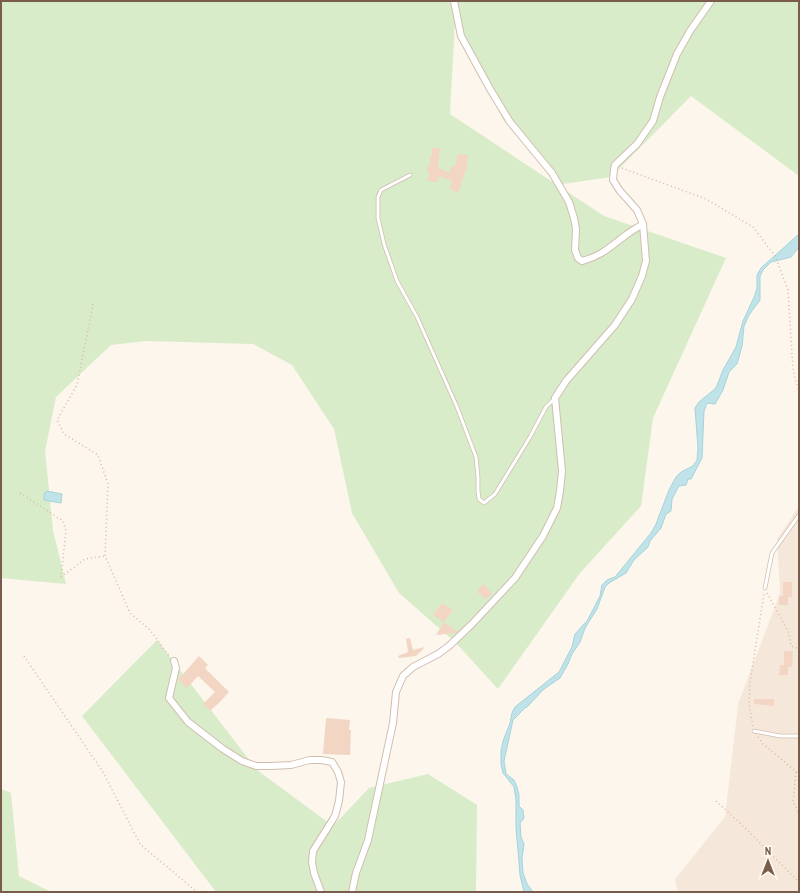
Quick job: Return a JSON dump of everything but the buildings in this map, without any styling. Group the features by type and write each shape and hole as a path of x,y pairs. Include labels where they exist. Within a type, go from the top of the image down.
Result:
{"street":[{"path":"454,1 461,36 490,89 510,122 552,173 568,202 574,218 576,229 575,250 578,258 582,260 590,259 602,253 643,224"},
{"path":"352,892 356,873 368,840 393,723 396,692 403,676 413,667 438,654 449,646 515,578 543,536 557,508 562,471 555,398 566,381 616,325 632,299 642,276 646,261 643,224 636,210 613,180 614,167 637,144 653,121 660,97 677,54 690,31 711,1"},
{"path":"174,661 176,668 169,698 188,722 223,749 242,761 256,766 291,765 310,760 332,762 338,772 341,782 340,801 335,816 313,851 312,862 314,873 321,892"}],"lane":[{"path":"410,175 381,190 378,197 378,218 384,244 397,281 420,324 457,407 476,457 479,499 484,503 495,494 530,437 546,407 555,398"},
{"path":"765,588 772,553 799,515"},
{"path":"754,731 780,736 799,736"}],"path":[{"path":"614,167 706,199 753,228 775,256 788,290 792,370 799,392"},
{"path":"92,304 77,385 57,420 64,434 98,455 108,484 105,556 130,613 150,630 174,661"},
{"path":"20,492 63,521 66,531 61,577 85,559 105,556"},
{"path":"765,588 789,633 791,646 797,648 799,653"},
{"path":"765,588 750,682 749,704 754,731 763,744 799,774"},
{"path":"24,656 103,772 140,844 197,892"},
{"path":"796,772 794,802 799,813"},
{"path":"716,801 799,882"}],"shaded area":[{"path":"799,506 799,892 678,892 675,879 725,817 738,704 780,593 777,539"}],"green space":[{"path":"1,1 456,1 450,114 604,216 726,258 653,418 641,506 580,573 498,689 456,643 399,593 352,513 334,429 292,365 253,344 146,341 111,345 56,397 45,451 53,530 66,584 1,578"},
{"path":"457,1 799,1 799,176 691,96 611,177 563,184 504,121 456,29"},
{"path":"157,640 257,770 333,826 369,788 428,774 477,805 476,892 216,892 82,716"},
{"path":"1,789 11,793 19,876 51,892 1,892"}],"water":[{"path":"799,234 799,247 791,257 771,262 763,270 760,276 760,300 749,315 744,326 742,346 737,364 729,372 723,390 715,404 707,403 704,411 702,458 691,479 688,479 686,485 679,486 672,499 671,511 666,514 661,528 650,541 648,547 634,560 626,573 605,587 597,609 585,628 580,642 560,678 544,689 513,720 504,761 506,774 514,780 519,795 519,806 523,810 524,818 520,823 521,837 524,844 522,858 523,873 527,884 533,892 524,892 520,875 514,787 503,773 501,764 503,741 512,713 515,707 559,672 572,647 575,634 587,621 600,596 602,585 607,580 615,577 651,533 676,477 681,472 693,466 697,460 698,448 695,408 699,402 716,388 723,370 736,347 743,321 755,295 757,288 757,275 761,268"},
{"path":"47,491 62,494 61,503 44,500 44,494"}]}
